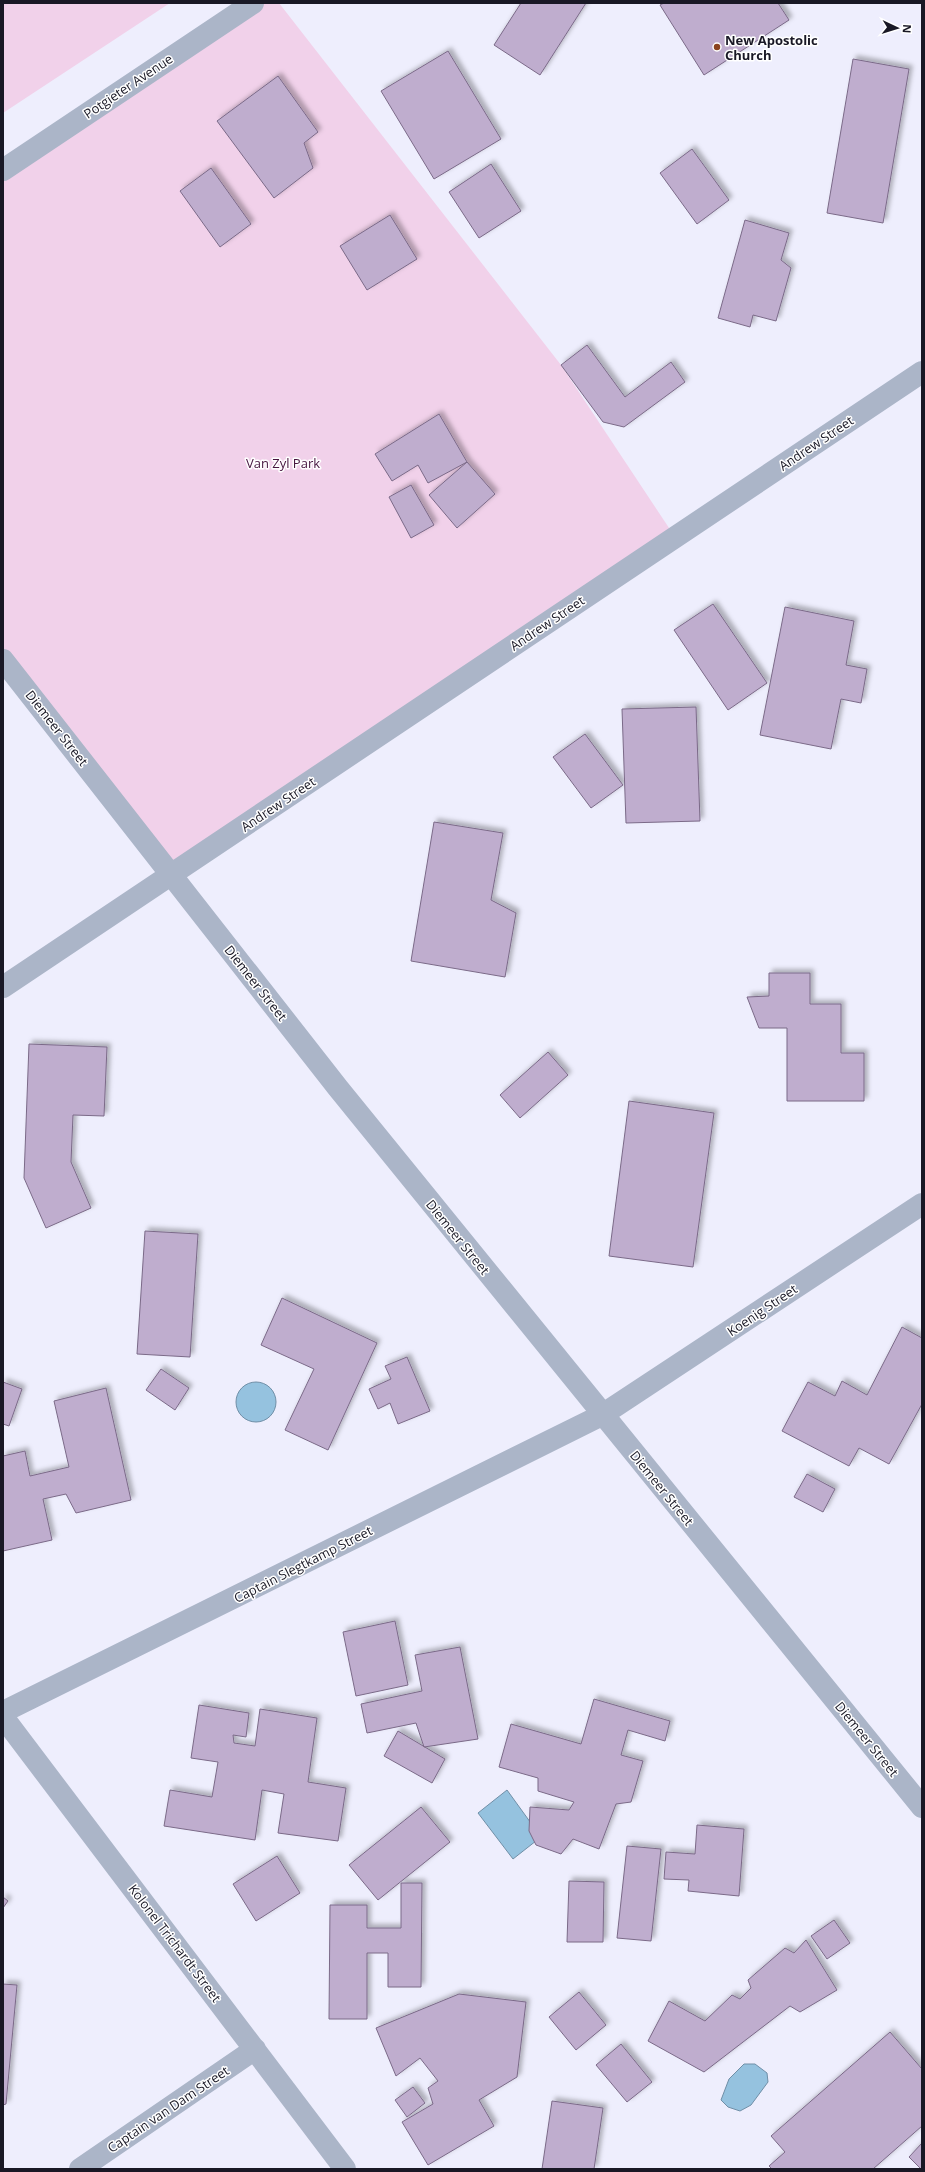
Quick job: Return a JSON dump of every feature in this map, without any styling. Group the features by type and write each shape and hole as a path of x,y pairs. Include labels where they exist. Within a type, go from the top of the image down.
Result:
{"street":[{"name":"Potgieter Avenue","path":"3,170 253,3"},
{"name":"Andrew Street","path":"3,987 922,372"},
{"name":"Diemeer Street","path":"3,660 338,1088 602,1415 922,1807"},
{"name":"Koenig Street","path":"602,1415 922,1204"},
{"name":"Captain Slegtkamp Street","path":"3,1712 602,1415"},
{"name":"Kolonel Trichardt Street","path":"3,1717 345,2169"},
{"name":"Captain van Dam Street","path":"80,2169 255,2049"}],"green space":[{"path":"3,3 170,3 3,113"},
{"name":"Van Zyl Park","path":"253,3 279,3 561,365 675,537 171,874 3,660 3,170"}],"water":[{"path":"260,1382 267,1385 273,1391 276,1402 275,1410 267,1419 260,1422 252,1422 245,1419 237,1410 236,1398 239,1391 248,1383"},
{"path":"507,1790 541,1837 513,1859 478,1813"},
{"path":"744,2064 755,2064 767,2073 768,2082 751,2105 740,2111 728,2107 721,2100 729,2079"}],"building":[{"path":"521,3 586,3 540,75 494,45"},
{"name":"New Apostolic Church","path":"664,3 778,3 789,20 704,75 660,5"},
{"path":"448,51 501,139 434,179 381,91"},
{"path":"853,59 909,69 883,223 827,213"},
{"path":"278,76 318,132 304,143 313,168 274,198 217,121"},
{"path":"692,149 729,200 697,224 660,173"},
{"path":"491,164 521,211 479,238 449,192"},
{"path":"211,168 251,224 220,247 180,191"},
{"path":"390,215 417,259 367,290 340,246"},
{"path":"745,220 789,233 781,260 791,268 776,321 753,315 750,327 718,318"},
{"path":"587,345 625,397 671,362 685,382 624,427 603,422 561,365"},
{"path":"439,414 467,462 428,483 418,465 392,481 375,454"},
{"path":"467,462 495,494 457,528 429,495"},
{"path":"411,485 434,525 411,538 389,497"},
{"path":"713,604 767,683 728,710 674,630"},
{"path":"785,607 854,621 846,665 867,669 861,703 841,699 831,749 760,735"},
{"path":"696,707 700,821 626,823 622,709"},
{"path":"585,734 623,785 591,808 553,757"},
{"path":"434,822 503,833 491,900 516,913 505,977 411,961"},
{"path":"769,973 810,973 810,1004 841,1004 841,1053 864,1053 864,1101 787,1101 787,1028 759,1028 747,997 769,996"},
{"path":"29,1044 107,1047 104,1116 73,1115 71,1162 91,1208 46,1228 24,1178"},
{"path":"548,1052 568,1075 520,1118 500,1095"},
{"path":"629,1101 714,1113 693,1267 609,1256"},
{"path":"145,1231 198,1234 190,1357 137,1354"},
{"path":"282,1298 377,1343 328,1450 285,1430 314,1369 261,1345"},
{"path":"902,1327 922,1338 922,1404 889,1464 859,1448 849,1466 782,1431 808,1382 835,1396 842,1381 867,1395"},
{"path":"407,1357 430,1411 398,1424 390,1403 378,1409 369,1389 391,1379 385,1366"},
{"path":"161,1369 189,1388 175,1410 146,1390"},
{"path":"3,1382 22,1389 9,1426 3,1424"},
{"path":"106,1388 131,1500 76,1513 66,1494 43,1499 52,1540 3,1551 3,1456 25,1451 30,1476 69,1467 54,1401"},
{"path":"807,1474 835,1489 823,1512 794,1497"},
{"path":"395,1621 408,1685 356,1696 343,1632"},
{"path":"460,1647 478,1739 424,1747 416,1723 367,1733 361,1704 422,1691 415,1655"},
{"path":"594,1699 670,1721 665,1741 628,1730 621,1755 643,1761 631,1802 616,1804 599,1849 573,1839 561,1854 536,1845 529,1831 530,1807 569,1810 574,1802 538,1791 538,1778 499,1767 511,1724 581,1744"},
{"path":"199,1705 249,1713 246,1737 233,1735 234,1743 255,1746 260,1709 317,1718 308,1782 346,1788 338,1841 278,1833 284,1794 262,1790 255,1840 164,1826 170,1790 212,1797 218,1762 191,1758"},
{"path":"398,1731 445,1759 432,1783 384,1756"},
{"path":"421,1807 450,1842 378,1900 349,1865"},
{"path":"697,1825 744,1829 739,1896 688,1891 689,1880 664,1879 666,1852 695,1854"},
{"path":"627,1846 661,1849 651,1941 617,1938"},
{"path":"277,1856 300,1893 256,1921 233,1884"},
{"path":"569,1881 604,1882 603,1942 567,1942"},
{"path":"401,1883 422,1883 421,1987 388,1987 388,1953 367,1953 367,2019 329,2019 330,1905 367,1905 367,1928 401,1928"},
{"path":"3,1897 8,1901 3,1908"},
{"path":"834,1920 850,1943 827,1959 811,1936"},
{"path":"806,1940 837,1990 800,2012 790,2006 704,2072 648,2041 669,2001 705,2021 732,1995 740,1999 751,1988 748,1980 785,1948 794,1953"},
{"path":"3,1984 17,1985 6,2104 3,2105"},
{"path":"579,1992 606,2025 576,2050 549,2017"},
{"path":"459,1994 526,2002 517,2077 479,2100 494,2126 428,2165 402,2122 433,2104 428,2088 438,2081 420,2058 396,2076 376,2028"},
{"path":"890,2032 922,2069 922,2126 873,2169 772,2169 769,2166 785,2152 771,2136"},
{"path":"621,2044 652,2082 627,2102 596,2065"},
{"path":"413,2087 425,2103 407,2117 395,2100"},
{"path":"552,2101 603,2108 594,2169 542,2169"},
{"path":"922,2143 922,2169 921,2169 909,2157"}],"place":[{"name":"New Apostolic Church","path":"717,47"}]}
